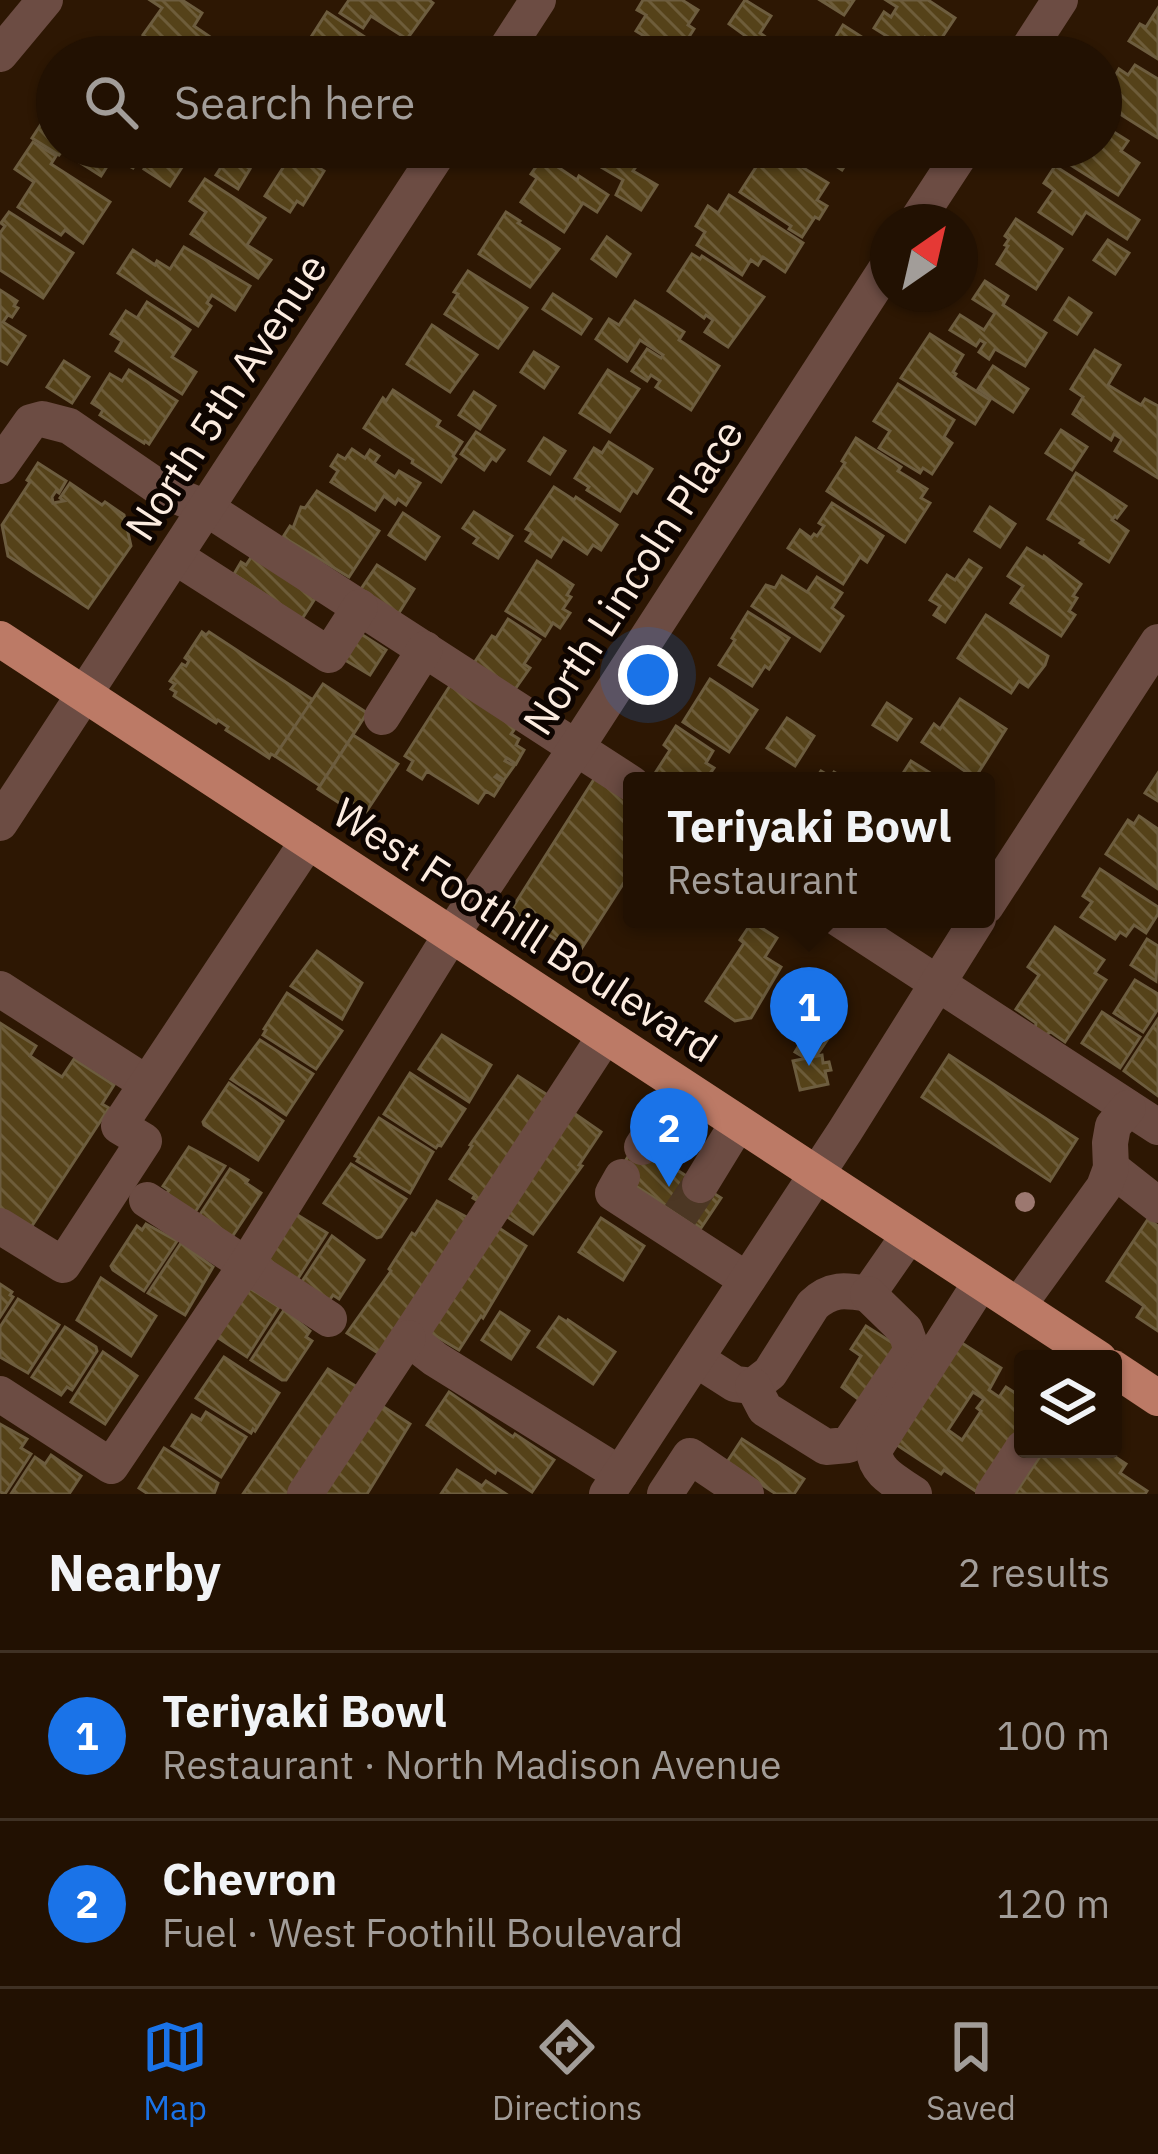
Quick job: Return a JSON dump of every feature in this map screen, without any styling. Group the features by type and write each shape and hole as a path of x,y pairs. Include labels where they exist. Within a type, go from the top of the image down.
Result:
{"main road":[{"name":"West Foothill Boulevard","path":"0,639 1082,1350"},
{"name":"West Foothill Boulevard","path":"1122,1376 1158,1398"}],"street":[{"path":"0,54 45,0"},
{"path":"515,36 538,0"},
{"path":"1037,36 1060,0"},
{"name":"North 5th Avenue","path":"1,819 428,168"},
{"path":"928,204 951,168"},
{"name":"North Lincoln Place","path":"0,1394 111,1466 870,294"},
{"path":"0,466 31,422 42,419 69,426 164,491 206,508 623,778"},
{"path":"176,557 329,655 360,607"},
{"path":"995,892 1158,642"},
{"path":"382,717 425,649"},
{"path":"0,1226 63,1264 144,1141 119,1126 308,842"},
{"path":"853,928 1143,1118"},
{"path":"408,1338 614,1484 972,928"},
{"path":"0,989 146,1083"},
{"path":"305,1494 605,1036"},
{"path":"681,1086 613,1193 684,1210 747,1280"},
{"path":"1018,1306 1103,1186 1111,1168 1113,1126 1143,1118"},
{"path":"684,1210 738,1124"},
{"path":"1111,1168 1158,1205"},
{"path":"147,1200 329,1319"},
{"path":"868,1294 909,1235"},
{"path":"861,1447 981,1282"},
{"path":"696,1359 735,1384 752,1386 770,1373 822,1296 839,1289 868,1294 905,1330 912,1350 861,1447"},
{"path":"752,1386 765,1409 826,1448 861,1447"},
{"path":"861,1447 881,1471 914,1494"},
{"path":"665,1494 690,1456 746,1494"},
{"path":"994,1494 1017,1458"}],"building":[{"path":"150,0 182,0 202,13 194,26 209,36 144,36 162,8"},
{"path":"349,0 433,3 409,36 371,16 363,28 340,13"},
{"path":"643,0 682,0 698,10 688,25 694,29 690,36 644,36 636,31 646,15 637,10"},
{"path":"745,0 771,16 760,33 764,36 746,36 729,24"},
{"path":"820,0 854,0 844,15"},
{"path":"886,0 928,0 955,18 943,36 887,36 874,28 884,12 891,17 897,7"},
{"path":"1158,8 1158,59 1129,41"},
{"path":"327,12 363,36 312,36"},
{"path":"843,25 861,36 836,36"},
{"path":"1135,65 1158,79 1158,138 1122,115 1122,71 1128,75"},
{"path":"33,142 36,168 57,168 110,202 83,243 65,230 61,235 18,207 34,182 15,169"},
{"path":"1122,152 1139,163 1118,195 1075,168 1122,168"},
{"path":"145,168 182,168 170,186"},
{"path":"221,168 250,169 238,189 216,175"},
{"path":"283,168 324,171 303,205 297,201 290,212 265,196"},
{"path":"535,168 559,168 608,195 597,212 583,203 564,232 521,202 537,178 531,174"},
{"path":"603,168 635,168 633,171 657,185 641,210 616,195 623,180"},
{"path":"755,168 803,168 828,183 817,200 827,206 802,237 740,192"},
{"path":"1058,168 1139,220 1127,239 1086,212 1072,234 1039,212 1054,190 1044,183"},
{"path":"205,179 265,218 247,245 271,260 258,278 191,234 206,212 190,201"},
{"path":"729,195 803,243 785,272 763,257 758,265 751,260 742,275 697,245 705,232 696,226 708,206 718,213"},
{"path":"9,212 73,253 43,298 0,270 0,233 5,226 1,223"},
{"path":"506,212 559,249 530,287 479,254"},
{"path":"1016,219 1062,249 1036,289 997,264"},
{"path":"607,237 630,254 616,276 592,259"},
{"path":"1108,240 1129,253 1115,274 1094,260"},
{"path":"184,247 250,286 235,310 212,295 207,303 211,306 198,326 118,273 133,250 170,269"},
{"path":"692,254 764,297 728,347 705,332 713,320 668,291"},
{"path":"468,271 527,308 498,348 445,314"},
{"path":"985,281 1008,296 1003,305 1046,333 1025,366 995,349 989,359 979,352 985,343 980,340 976,346 950,330 960,315 984,330 995,313 978,302"},
{"path":"0,290 17,301 14,306 18,308 3,322 25,336 7,364 0,360"},
{"path":"553,294 591,319 581,334 543,309"},
{"path":"1069,298 1091,313 1077,334 1055,320"},
{"path":"635,301 684,332 679,340 719,366 691,410 656,387 660,381 651,375 647,381 632,371 647,349 663,355 640,340 627,361 596,339 609,319 619,325"},
{"path":"147,302 190,330 172,357 196,372 182,394 116,351 122,341 111,334 126,311 137,318"},
{"path":"432,325 477,355 450,392 407,364"},
{"path":"930,334 963,355 954,377 990,400 975,424 901,378"},
{"path":"1095,350 1120,365 1108,385 1141,405 1145,399 1158,406 1158,478 1115,451 1122,439 1114,434 1111,440 1073,414 1083,397 1071,389"},
{"path":"534,352 558,367 544,388 521,372"},
{"path":"64,361 89,377 72,403 47,387"},
{"path":"993,366 1028,389 1013,412 978,389"},
{"path":"129,370 177,401 149,444 100,415 103,410 92,403 110,374 122,381"},
{"path":"608,370 639,389 610,432 580,413"},
{"path":"898,384 954,420 944,437 952,443 932,474 923,468 920,473 879,448 890,431 874,421"},
{"path":"393,390 462,442 441,482 364,428"},
{"path":"474,392 495,406 480,429 459,415"},
{"path":"1061,430 1087,447 1072,470 1046,453"},
{"path":"476,432 504,450 484,470 461,454"},
{"path":"544,438 565,451 550,474 529,461"},
{"path":"856,438 927,489 921,498 930,503 905,542 827,491"},
{"path":"609,442 652,469 620,511 575,478 594,448 602,453"},
{"path":"352,449 365,458 370,450 379,456 374,463 395,477 399,471 420,483 406,505 384,496 375,510 331,482 338,471 331,466 338,455 345,459"},
{"path":"38,463 66,481 52,497 53,503 64,501 60,498 70,483 124,515 131,546 88,608 8,556 2,525"},
{"path":"1076,473 1126,506 1112,520 1128,531 1109,562 1048,519"},
{"path":"554,487 617,525 601,550 593,545 587,554 563,538 551,557 526,541 532,532 526,529"},
{"path":"317,491 379,531 349,577 283,537"},
{"path":"832,503 883,536 867,562 860,557 843,584 788,548 800,530 811,538 817,536"},
{"path":"990,507 1015,524 1000,547 975,531"},
{"path":"474,512 512,536 498,558 474,543 478,538 463,528"},
{"path":"403,513 439,537 425,559 389,535"},
{"path":"1027,548 1081,584 1069,611 1075,615 1061,636 1011,603 1023,586 1008,576"},
{"path":"254,553 318,594 302,619 234,574"},
{"path":"969,560 981,568 945,622 934,615 940,606 930,600 947,575 955,580"},
{"path":"537,561 573,585 563,609 570,613 560,628 553,623 545,636 506,611"},
{"path":"377,565 414,589 397,616 359,592"},
{"path":"782,576 807,592 817,577 842,593 832,608 843,616 820,651 752,606 766,585 775,588"},
{"path":"748,612 789,638 752,686 719,665"},
{"path":"986,615 1048,656 1028,687 1019,681 1011,693 958,658"},
{"path":"508,619 540,640 524,664 530,668 513,692 472,666"},
{"path":"202,632 209,632 313,700 275,756 269,758 218,720 174,696 175,684 170,681 182,664 186,666 185,658"},
{"path":"361,634 386,650 370,675 345,660"},
{"path":"710,679 757,710 729,752 683,722"},
{"path":"453,681 519,723 511,734 524,750 516,764 507,758 514,766 504,780 495,777 503,782 494,796 486,791 478,803 427,771 422,779 408,770 413,761 405,756"},
{"path":"323,684 367,713 320,786 275,756"},
{"path":"960,699 1006,729 979,772 966,772 922,742 934,724 940,729"},
{"path":"887,703 911,719 897,740 873,725"},
{"path":"787,718 814,736 795,766 767,748"},
{"path":"676,726 713,751 706,763 714,768 711,772 656,772 670,750 664,745"},
{"path":"353,735 398,764 362,818 318,789"},
{"path":"911,761 929,772 904,772"},
{"path":"1158,773 1158,801 1145,793"},
{"path":"596,776 623,793 623,884 578,954 513,907"},
{"path":"1139,816 1158,829 1158,889 1106,854 1128,820 1134,824"},
{"path":"1100,869 1158,907 1146,933 1134,925 1126,936 1120,932 1115,939 1081,917 1092,902 1083,896"},
{"path":"1055,927 1104,960 1095,973 1106,980 1065,1042 1051,1032 1045,1035 1035,1030 1036,1023 1016,1009 1039,975 1028,967"},
{"path":"748,928 761,928 777,938 765,957 781,967 751,1018 735,1021 706,1001 744,943 740,940"},
{"path":"1147,939 1158,946 1156,981 1131,965"},
{"path":"317,951 362,983 342,1019 291,986"},
{"path":"1135,980 1158,994 1158,1009 1143,1032 1114,1013"},
{"path":"287,993 342,1031 316,1069 263,1035"},
{"path":"1102,1012 1140,1037 1120,1068 1082,1043"},
{"path":"1158,1019 1158,1096 1124,1071"},
{"path":"814,1021 832,1033 817,1055 810,1050 805,1058 795,1052"},
{"path":"0,1023 36,1046 30,1056 62,1077 74,1059 114,1085 102,1104 109,1108 28,1232 0,1213"},
{"path":"442,1035 491,1065 469,1102 419,1069"},
{"path":"260,1040 313,1074 286,1115 231,1079"},
{"path":"822,1055 831,1070 825,1071 828,1084 800,1090 793,1061"},
{"path":"949,1055 1077,1139 1050,1181 922,1097"},
{"path":"410,1073 465,1109 436,1148 384,1114"},
{"path":"518,1076 552,1098 483,1204 450,1179"},
{"path":"229,1083 283,1121 258,1160 204,1125"},
{"path":"568,1109 601,1132 533,1234 500,1212"},
{"path":"379,1118 433,1152 410,1193 357,1161 355,1156"},
{"path":"636,1144 721,1198 701,1228 617,1174"},
{"path":"189,1147 225,1166 192,1217 163,1198 169,1190 163,1186"},
{"path":"351,1164 406,1199 381,1237 324,1203"},
{"path":"230,1169 261,1193 230,1240 197,1219"},
{"path":"437,1201 472,1220 381,1355 347,1333"},
{"path":"291,1211 327,1233 295,1283 261,1259"},
{"path":"601,1218 644,1246 623,1280 579,1252"},
{"path":"1148,1219 1158,1226 1158,1331 1137,1317 1144,1306 1107,1281"},
{"path":"146,1224 177,1241 144,1291 111,1266 137,1226 142,1230"},
{"path":"493,1224 526,1246 459,1350 424,1329"},
{"path":"332,1236 364,1260 339,1299 333,1295 327,1304 299,1286"},
{"path":"181,1243 213,1267 185,1315 148,1293"},
{"path":"101,1278 156,1316 131,1356 77,1320"},
{"path":"0,1284 13,1297 0,1317"},
{"path":"245,1285 279,1307 247,1357 211,1333"},
{"path":"18,1299 59,1325 28,1373 0,1357 0,1327"},
{"path":"284,1310 310,1331 306,1337 312,1341 282,1380 251,1360"},
{"path":"500,1312 529,1331 511,1359 482,1340"},
{"path":"559,1317 615,1352 593,1384 538,1347"},
{"path":"866,1326 902,1349 862,1402 842,1387 861,1356 851,1349"},
{"path":"65,1327 97,1351 72,1390 67,1387 61,1395 32,1377"},
{"path":"954,1338 1001,1368 989,1390 999,1397 1006,1387 1014,1392 1014,1447 980,1494 944,1470 941,1474 891,1441","holes":["973,1392 984,1399 977,1408 981,1411 962,1440 948,1430"]},
{"path":"103,1352 137,1376 105,1424 71,1402"},
{"path":"224,1357 279,1393 251,1433 196,1398"},
{"path":"328,1369 362,1390 296,1494 243,1494"},
{"path":"449,1392 554,1460 532,1492 497,1469 495,1473 427,1425"},
{"path":"376,1402 410,1424 367,1494 316,1494"},
{"path":"206,1412 246,1437 221,1477 172,1446 192,1415 201,1420"},
{"path":"0,1424 27,1439 21,1448 31,1454 5,1494 0,1492"},
{"path":"742,1439 804,1479 794,1494 776,1494 727,1462"},
{"path":"164,1448 218,1483 214,1494 148,1494 139,1488"},
{"path":"51,1455 81,1476 69,1494 11,1494 35,1457 45,1464"},
{"path":"1039,1458 1117,1458 1126,1464 1120,1473 1147,1491 1145,1494 1015,1494"},
{"path":"457,1470 482,1486 486,1481 506,1494 441,1494"}],"tunnel":[{"path":"680,1215 700,1185"}],"place":[{"name":"Teriyaki Bowl","path":"809,1066"},
{"name":"Chevron","path":"669,1187"}]}
